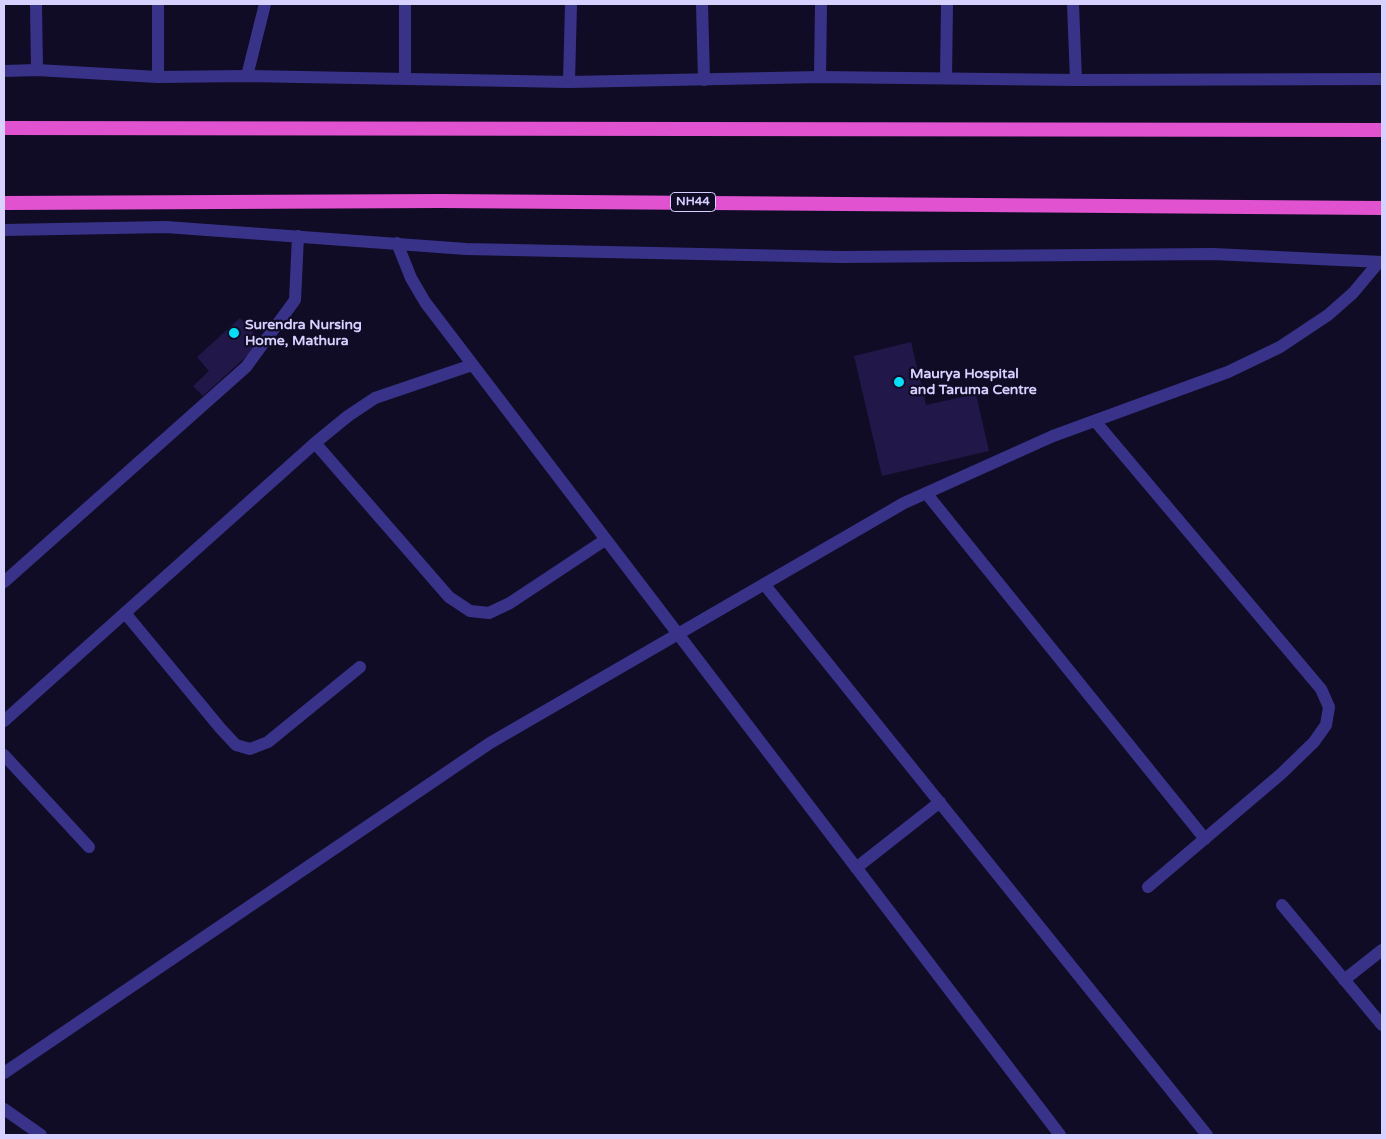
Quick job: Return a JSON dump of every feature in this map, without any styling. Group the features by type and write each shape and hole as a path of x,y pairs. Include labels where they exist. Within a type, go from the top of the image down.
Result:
{"highway":[{"path":"4,128 1382,130"},
{"name":"NH44","path":"4,203 441,201 1382,208"}],"street":[{"path":"36,4 37,70"},
{"path":"158,4 158,77"},
{"path":"247,76 264,4"},
{"path":"405,4 405,78"},
{"path":"569,82 570,4"},
{"path":"702,4 704,80"},
{"path":"820,77 821,4"},
{"path":"946,78 947,4"},
{"path":"1073,4 1076,80"},
{"path":"4,71 37,70 158,77 247,76 569,82 820,77 1076,80 1382,79"},
{"path":"4,230 166,227 466,249 841,257 1213,254 1381,262"},
{"path":"4,582 246,367 295,300 298,236"},
{"path":"397,243 411,278 425,302 1060,1135"},
{"path":"4,1073 490,743 904,502 1054,436 1228,372 1280,347 1328,315 1353,293 1381,262"},
{"path":"4,721 315,443 348,416 376,398 472,365"},
{"path":"1095,421 1321,689 1329,707 1326,725 1314,742 1281,774 1148,887"},
{"path":"315,443 449,597 470,612 489,613 510,603 605,540"},
{"path":"926,493 1205,839"},
{"path":"764,584 1207,1135"},
{"path":"125,613 221,729 236,745 250,749 268,742 360,667"},
{"path":"4,755 88,847"},
{"path":"856,868 940,802"},
{"path":"1282,905 1382,1025"},
{"path":"1344,980 1382,950"},
{"path":"4,1109 41,1135"}],"building":[{"path":"240,318 262,342 203,396 193,386 209,371 197,357"},
{"path":"911,342 926,405 976,394 989,451 882,476 854,356"}],"place":[{"name":"Surendra Nursing Home, Mathura","path":"234,333"},
{"name":"Maurya Hospital and Taruma Centre","path":"899,382"}]}
